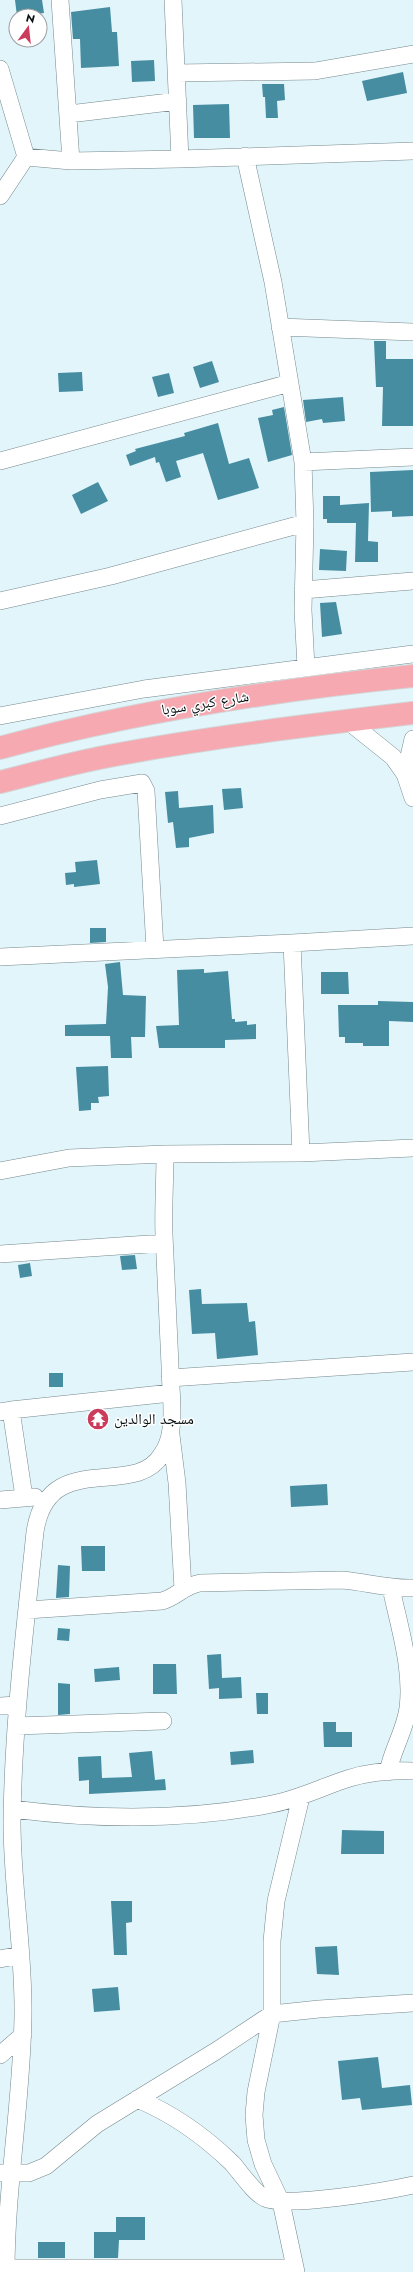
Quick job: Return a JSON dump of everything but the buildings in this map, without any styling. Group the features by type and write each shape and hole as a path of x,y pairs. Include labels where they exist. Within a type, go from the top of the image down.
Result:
{"highway":[{"name":"شارع كبري سوبا","path":"0,748 154,712 314,686 413,676"},
{"path":"0,782 108,756 231,736 413,713"}],"street":[{"path":"60,0 71,160"},
{"path":"173,0 180,160"},
{"path":"177,73 315,71 413,54"},
{"path":"0,69 26,157"},
{"path":"69,114 178,101"},
{"path":"26,157 71,160 180,160 244,156 413,151"},
{"path":"244,156 273,282 303,462 305,523 303,590 306,667"},
{"path":"0,196 26,157"},
{"path":"280,327 413,332"},
{"path":"0,461 290,383"},
{"path":"303,462 413,457"},
{"path":"0,602 111,576 305,523"},
{"path":"303,590 413,580"},
{"path":"0,716 98,696 306,667 413,654"},
{"path":"348,721 381,746 405,774 413,798"},
{"path":"405,774 413,739"},
{"path":"0,816 100,790 142,783 146,791 155,948"},
{"path":"0,957 155,948 292,944 413,936"},
{"path":"292,944 301,1153"},
{"path":"0,1171 69,1158 165,1154 301,1153 413,1148"},
{"path":"165,1154 164,1243 171,1386 171,1433 177,1483 183,1589"},
{"path":"0,1254 164,1243"},
{"path":"24,1497 6,1411 171,1386 413,1362"},
{"path":"171,1433 162,1455 145,1469 73,1482 60,1488 50,1497 41,1510 36,1526 16,1726 7,1752 12,1809 7,1866 21,1954 23,2035 6,2173 4,2269 296,2270 281,2202 263,2164 256,2140 254,2115 256,2092 272,2014 272,1941 276,1901 301,1797"},
{"path":"0,1500 24,1497 50,1497"},
{"path":"27,1610 162,1601 170,1599 183,1589 200,1583 335,1580 363,1582 391,1588 413,1588"},
{"path":"388,1772 390,1760 401,1737 404,1726 409,1685 391,1588"},
{"path":"0,1706 18,1705"},
{"path":"16,1726 163,1722"},
{"path":"12,1809 85,1817 115,1817 235,1810 273,1804 301,1797 350,1779 388,1772 413,1771"},
{"path":"0,1959 21,1954"},
{"path":"6,2173 29,2173 46,2166 97,2124 216,2051 272,2014 319,2009 413,2003"},
{"path":"0,2055 23,2035"},
{"path":"137,2099 152,2105 189,2126 231,2163 261,2196 281,2202 367,2194 413,2185"}],"place":[{"name":"مسجد الوالدين","path":"98,1419"}]}
